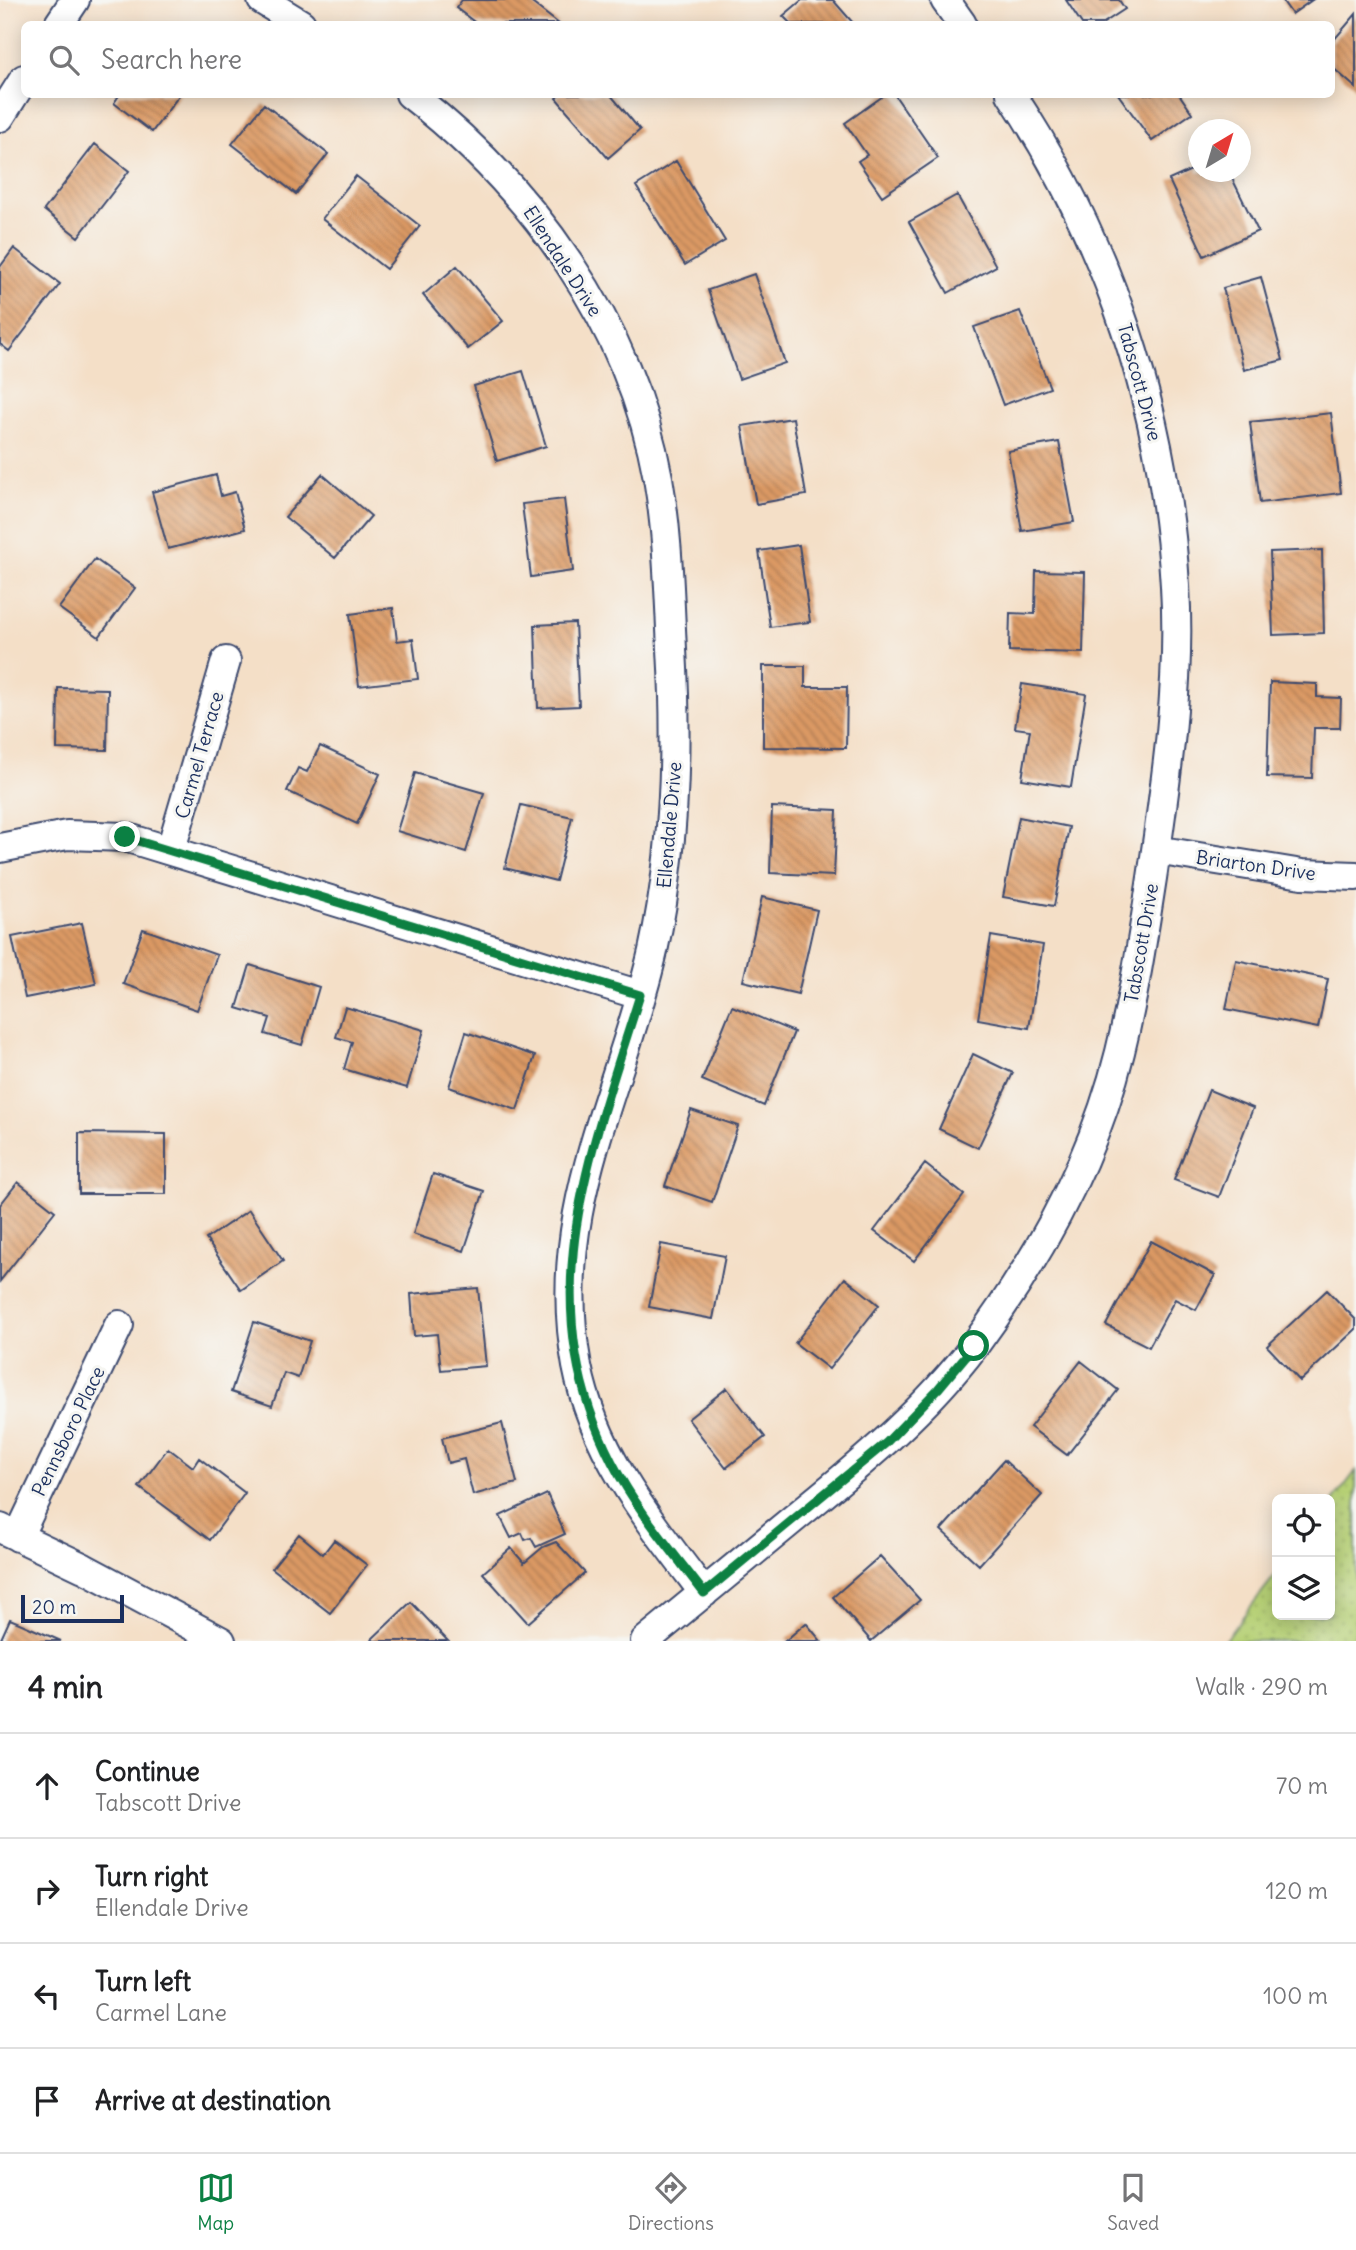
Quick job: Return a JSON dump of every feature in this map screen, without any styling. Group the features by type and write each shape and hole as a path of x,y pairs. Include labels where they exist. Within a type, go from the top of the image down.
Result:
{"street":[{"path":"61,21 75,0"},
{"path":"262,0 296,21"},
{"path":"945,0 960,21"},
{"path":"0,117 21,84"},
{"name":"Ellendale Drive","path":"415,98 499,172 540,220 583,284 618,352 645,424 654,461 665,525 674,688 675,791 668,872 652,954 578,1203 572,1248 570,1307 578,1367 590,1409 612,1462 643,1513 704,1593"},
{"name":"Tabscott Drive","path":"645,1641 886,1443 938,1389 974,1346 1028,1266 1078,1171 1095,1130 1119,1057 1136,982 1156,850 1167,773 1175,680 1175,589 1167,496 1149,405 1122,316 1095,247 1062,180 1013,98"},
{"name":"Carmel Terrace","path":"171,849 226,661"},
{"path":"0,848 67,835 125,837 640,995"},
{"name":"Briarton Drive","path":"1156,850 1302,874 1356,876"},
{"name":"Pennsboro Place","path":"9,1532 119,1325"},
{"path":"9,1532 84,1568 220,1641"}],"green space":[{"path":"1356,1471 1356,1641 1224,1641 1272,1579 1272,1620 1335,1620 1335,1498"}],"building":[{"path":"462,0 528,0 555,21 473,21 456,8"},
{"path":"802,0 833,0 851,21 788,21 783,16"},
{"path":"1066,0 1119,0 1125,9 1107,21 1080,21"},
{"path":"1282,0 1312,0 1292,14"},
{"path":"1356,14 1356,88 1335,70 1335,38"},
{"path":"117,98 177,98 152,132 114,103"},
{"path":"556,98 613,98 640,130 608,158"},
{"path":"880,98 897,98 938,158 882,196 858,161 867,155 845,123"},
{"path":"1121,98 1182,98 1192,113 1152,141"},
{"path":"264,104 328,154 296,194 232,144"},
{"path":"95,144 129,171 78,237 44,210"},
{"path":"676,161 725,241 685,265 636,186"},
{"path":"1188,171 1188,182 1234,182 1258,231 1204,256 1169,180"},
{"path":"356,176 420,226 386,269 322,219"},
{"path":"957,195 996,266 948,293 909,222"},
{"path":"14,248 60,284 9,351 0,344 0,267"},
{"path":"457,266 503,321 468,349 423,295"},
{"path":"754,274 785,363 739,379 708,290"},
{"path":"1261,277 1283,360 1244,370 1223,288"},
{"path":"1020,311 1050,388 1003,405 974,327"},
{"path":"523,371 546,446 497,461 474,386"},
{"path":"1331,413 1341,493 1260,503 1250,422"},
{"path":"793,418 806,495 756,504 742,426"},
{"path":"1059,442 1074,522 1022,531 1008,451"},
{"path":"322,474 371,516 335,558 285,517"},
{"path":"216,475 221,496 235,492 245,529 168,549 152,492"},
{"path":"564,499 573,571 531,577 522,504"},
{"path":"799,545 810,622 770,627 759,551"},
{"path":"1322,550 1324,633 1273,635 1270,552"},
{"path":"95,559 135,588 99,637 59,608"},
{"path":"1036,571 1085,572 1083,653 1009,651 1010,613 1035,614"},
{"path":"393,608 397,641 413,639 418,679 359,686 350,614"},
{"path":"575,623 579,706 538,708 535,625"},
{"path":"763,666 805,666 805,687 847,687 846,748 763,747"},
{"path":"1270,682 1317,684 1317,697 1341,698 1340,728 1314,728 1312,778 1267,777"},
{"path":"1022,684 1086,694 1071,787 1022,779 1030,730 1015,728"},
{"path":"58,688 108,689 107,750 57,749"},
{"path":"320,746 380,774 357,824 287,791 298,768 307,772"},
{"path":"415,773 484,793 466,852 397,831"},
{"path":"521,805 572,817 556,881 505,868"},
{"path":"772,807 837,810 834,876 770,873"},
{"path":"1019,817 1069,827 1054,906 1003,897"},
{"path":"762,897 817,910 798,994 743,981"},
{"path":"82,923 96,984 25,998 12,937"},
{"path":"143,929 217,955 197,1010 123,984"},
{"path":"991,936 1043,945 1029,1028 978,1019"},
{"path":"1236,960 1328,979 1318,1028 1226,1009"},
{"path":"250,965 319,987 302,1045 265,1034 270,1018 237,1008"},
{"path":"732,1006 794,1032 764,1106 702,1080"},
{"path":"345,1007 424,1030 407,1088 344,1069 352,1042 336,1037"},
{"path":"466,1032 535,1056 517,1110 449,1087"},
{"path":"973,1054 1013,1073 978,1148 939,1129"},
{"path":"1209,1090 1253,1108 1219,1197 1174,1180"},
{"path":"691,1110 738,1126 712,1202 665,1186"},
{"path":"79,1133 166,1134 166,1194 79,1194"},
{"path":"925,1164 964,1195 914,1261 874,1231"},
{"path":"433,1174 484,1191 464,1251 413,1234"},
{"path":"18,1182 55,1211 0,1281 0,1205"},
{"path":"249,1210 283,1261 241,1290 206,1239"},
{"path":"1151,1241 1215,1275 1196,1310 1175,1299 1149,1347 1106,1325"},
{"path":"661,1244 725,1256 713,1319 649,1307"},
{"path":"845,1278 879,1305 829,1369 795,1343"},
{"path":"478,1288 486,1366 441,1370 437,1334 414,1336 411,1294"},
{"path":"1327,1290 1356,1320 1356,1329 1300,1381 1267,1346"},
{"path":"254,1322 310,1341 298,1378 284,1373 272,1406 231,1392"},
{"path":"1081,1361 1118,1390 1067,1455 1030,1427"},
{"path":"727,1388 765,1437 726,1468 688,1419"},
{"path":"502,1423 517,1483 473,1495 464,1459 448,1463 442,1438"},
{"path":"168,1448 193,1467 199,1458 245,1493 210,1540 139,1487"},
{"path":"1004,1460 1042,1495 979,1565 941,1530"},
{"path":"547,1494 565,1534 536,1547 531,1538 525,1540 522,1533 511,1538 500,1516"},
{"path":"299,1534 323,1554 334,1540 367,1565 330,1613 272,1568"},
{"path":"556,1542 585,1573 528,1623 483,1573 511,1548 524,1563 543,1547"},
{"path":"880,1556 920,1600 871,1641 833,1597"},
{"path":"411,1602 448,1641 372,1639"},
{"path":"10,1619 61,1641 0,1641"},
{"path":"806,1623 821,1641 785,1641"}],"route":[{"path":"125,837 640,995 593,1144 578,1203 572,1248 570,1307 578,1367 590,1409 612,1462 643,1513 704,1593 886,1443 938,1389 974,1346"}]}
